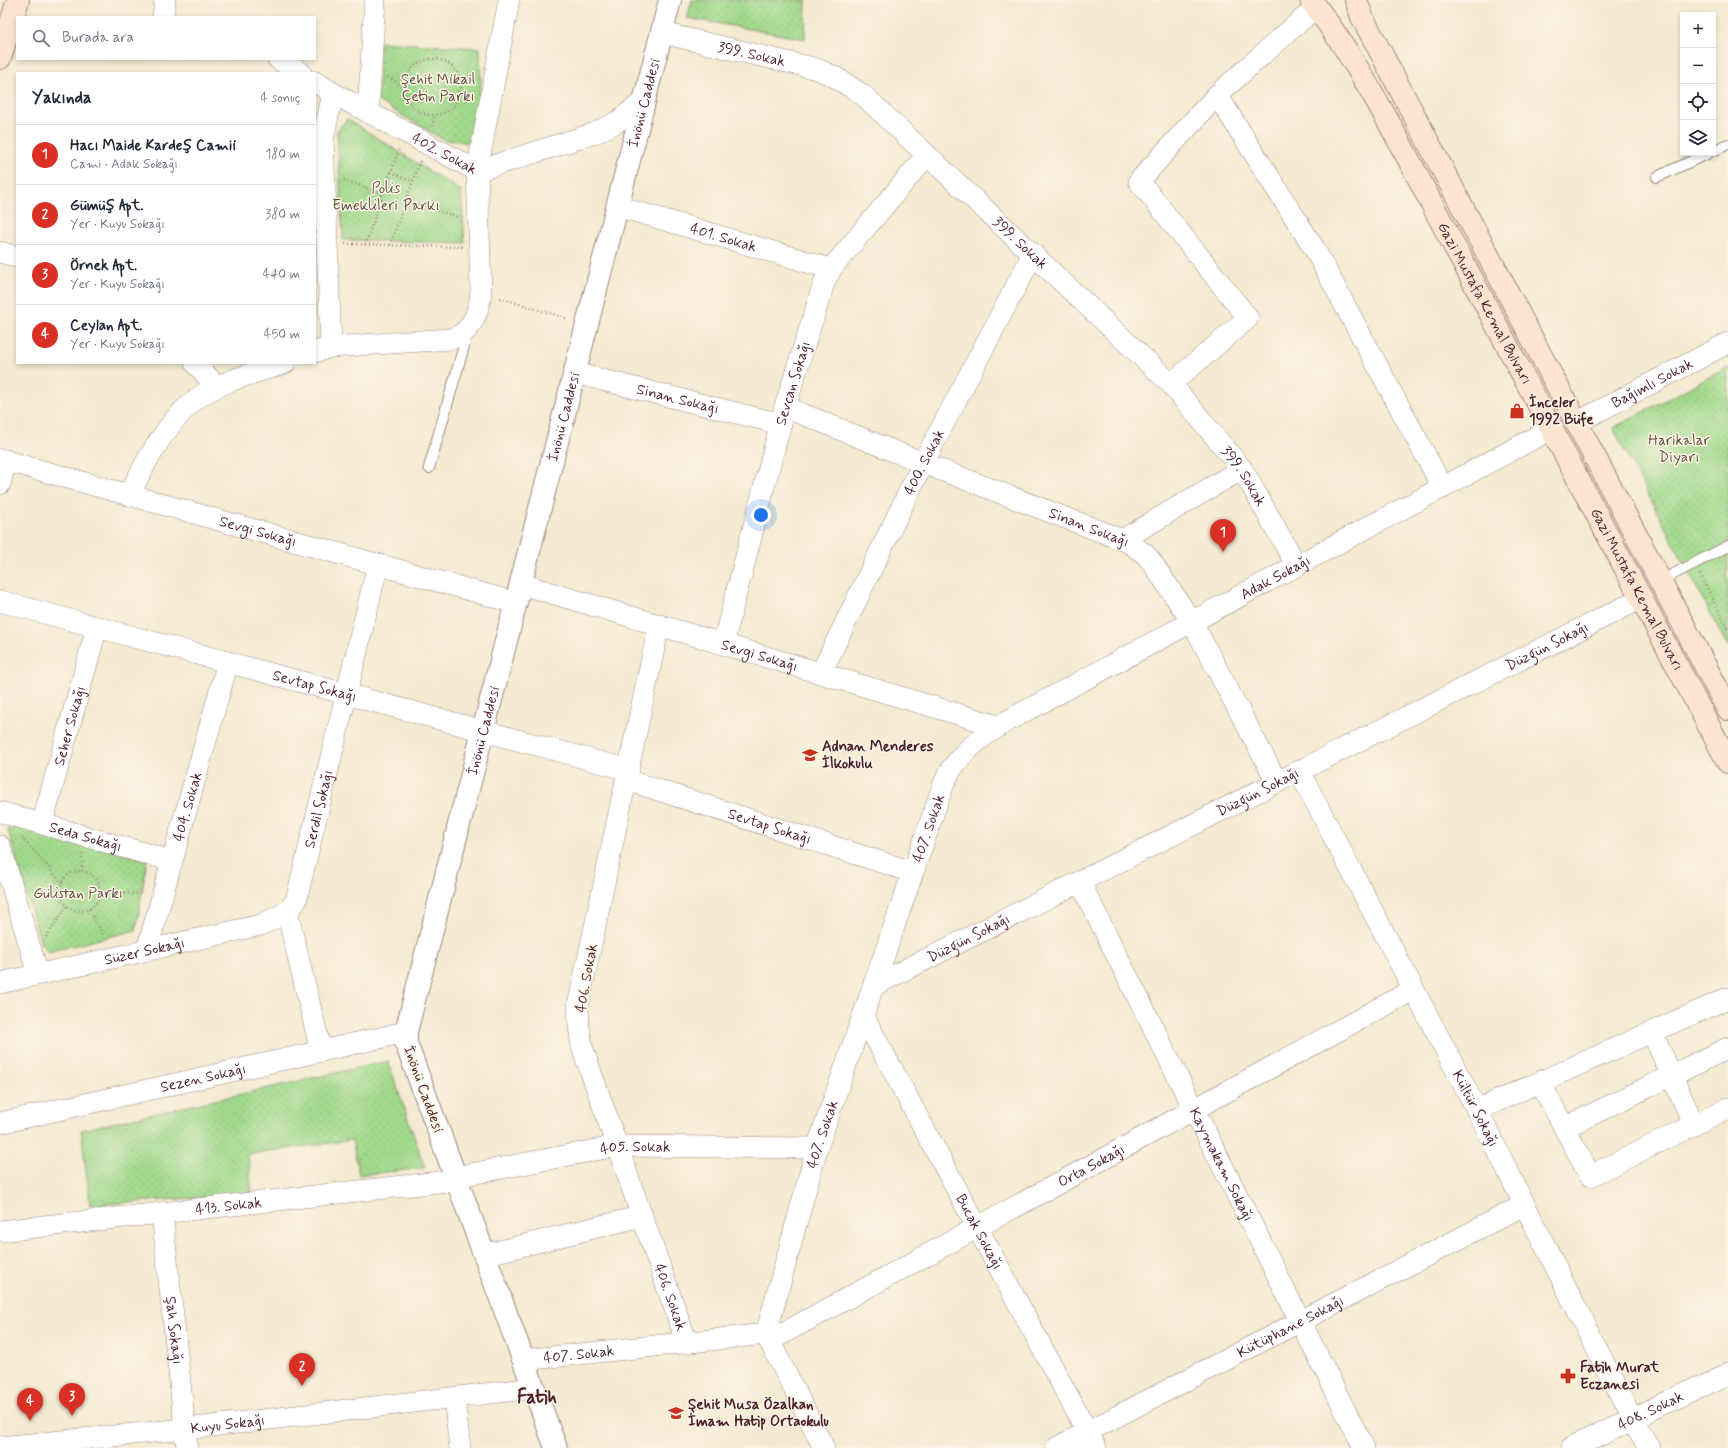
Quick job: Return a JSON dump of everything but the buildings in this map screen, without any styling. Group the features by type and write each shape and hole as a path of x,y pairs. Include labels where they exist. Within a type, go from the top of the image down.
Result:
{"main road":[{"path":"0,58 18,0"},
{"name":"Gazi Mustafa Kemal Bulvarı","path":"1356,0 1362,17 1728,709"},
{"name":"Gazi Mustafa Kemal Bulvarı","path":"1314,4 1376,98 1553,428 1728,762"}],"street":[{"path":"163,16 165,0"},
{"path":"368,112 375,0"},
{"path":"333,93 323,138 327,244 323,350 451,339 464,333 474,319 481,292 477,170 510,0"},
{"name":"İnönü Caddesi","path":"556,1448 406,1043 406,1032 670,0"},
{"path":"1171,384 1248,318 1139,181 1217,96 1314,4"},
{"name":"399. Sokak","path":"662,33 817,69 832,75 863,95 1171,384 1242,469 1297,566"},
{"path":"280,60 298,72"},
{"name":"402. Sokak","path":"316,83 477,170 595,133 617,122 644,101"},
{"path":"1217,96 1314,248 1443,488"},
{"name":"Sevcan Sokağı","path":"722,644 783,416 820,294 831,269 927,155"},
{"name":"401. Sokak","path":"617,206 831,269"},
{"path":"0,252 16,257"},
{"name":"400. Sokak","path":"821,673 923,463 1033,254"},
{"name":"Bağımlı Sokak","path":"1576,423 1728,343"},
{"path":"196,364 217,387"},
{"path":"129,495 151,453 178,417 194,402 217,387 282,364"},
{"name":"Sinan Sokağı","path":"574,374 783,416 923,463 1122,540 1138,548 1151,561 1192,622 1277,782"},
{"name":"Adak Sokağı","path":"998,726 1553,428"},
{"path":"0,484 3,460"},
{"name":"Sevgi Sokağı","path":"3,460 378,564 518,593 659,625 998,726"},
{"path":"1122,540 1242,469"},
{"name":"Serdil Sokağı","path":"287,912 296,901 378,564"},
{"name":"Düzgün Sokağı","path":"873,986 1642,598"},
{"name":"Sevtap Sokağı","path":"0,601 482,731 628,775 912,872"},
{"name":"406. Sokak","path":"659,625 578,1011 582,1047 687,1343"},
{"name":"Seher Sokağı","path":"42,824 97,627"},
{"name":"404. Sokak","path":"147,950 228,662"},
{"name":"407. Sokak","path":"523,1360 687,1343 768,1337 817,1148 944,783 952,768 973,744 998,726"},
{"name":"Kültür Sokağı","path":"1298,771 1477,1110 1632,1419 1649,1448"},
{"name":"Seda Sokağı","path":"0,812 172,861"},
{"path":"0,846 35,965"},
{"name":"Kaymakam Sokağı","path":"1080,882 1364,1448"},
{"path":"287,912 320,1051"},
{"name":"Süzer Sokağı","path":"0,983 35,965 115,957 261,925 287,912"},
{"name":"Orta Sokağı","path":"768,1337 978,1228 1413,990"},
{"path":"1477,1110 1728,998"},
{"name":"Bucak Sokağı","path":"863,1015 1091,1440"},
{"name":"Sezen Sokağı","path":"0,1123 406,1032"},
{"path":"1652,1032 1694,1125"},
{"path":"1564,1128 1728,1048"},
{"path":"1540,1082 1590,1176 1728,1108"},
{"name":"405. Sokak","path":"456,1178 617,1146 817,1148"},
{"name":"413. Sokak","path":"0,1231 456,1178"},
{"name":"Kütüphane Sokağı","path":"1056,1448 1091,1440 1300,1322 1524,1205"},
{"name":"Şah Sokağı","path":"162,1213 186,1439"},
{"path":"484,1255 642,1216"},
{"path":"768,1337 824,1448"},
{"name":"408. Sokak","path":"1572,1448 1728,1373"},
{"name":"Kuyu Sokağı","path":"0,1448 186,1439 454,1398 534,1388"},
{"path":"454,1398 460,1448"}],"lane":[{"path":"1716,150 1728,144"},
{"path":"1657,177 1702,156"},
{"path":"429,468 464,346 464,333"},
{"path":"1660,581 1728,546"}],"path":[{"path":"432,58 441,59 449,63 456,70 460,78 461,88 459,97 454,106 447,112 437,115 428,115 411,105 406,97 406,79 409,71 419,62 432,58"},
{"path":"365,244 405,132"},
{"path":"390,245 426,143"},
{"path":"391,172 413,182"},
{"path":"324,173 383,194"},
{"path":"406,202 479,222"},
{"path":"327,244 480,248"},
{"path":"481,292 587,324"},
{"path":"1694,564 1728,629"},
{"path":"21,837 63,884"},
{"path":"86,872 96,879 100,891 96,904 90,909 78,911 67,906 62,899 61,893 63,884 68,876 73,873 86,872"},
{"path":"100,891 162,896"},
{"path":"35,965 67,906"},
{"path":"90,909 115,957"}],"green space":[{"path":"692,0 806,0 805,39 687,18"},
{"name":"Şehit Mikail Çetin Parkı","path":"380,42 480,48 481,84 473,143 444,140 378,101"},
{"name":"Polis Emeklileri Parkı","path":"347,119 461,191 465,243 343,240 337,131"},
{"name":"Harikalar Diyarı","path":"1728,367 1728,647 1613,428"},
{"name":"Gülistan Parkı","path":"18,825 147,860 136,930 48,952 41,944 8,830"},
{"path":"388,1061 425,1168 359,1175 352,1140 248,1154 252,1194 90,1205 81,1130"}],"place":[{"name":"İnceler 1992 Büfe","path":"1517,411"},
{"name":"Hacı Maide Kardeş Camii","path":"1223,552"},
{"name":"Adnan Menderes İlkokulu","path":"810,755"},
{"name":"Fatih Murat Eczanesi","path":"1568,1376"},
{"name":"Gümüş Apt.","path":"302,1386"},
{"name":"Şehit Musa Özalkan İmam Hatip Ortaokulu","path":"676,1413"},
{"name":"Örnek Apt.","path":"72,1416"},
{"name":"Ceylan Apt.","path":"30,1421"}],"district":[{"name":"Fatih","path":"537,1396"}]}
